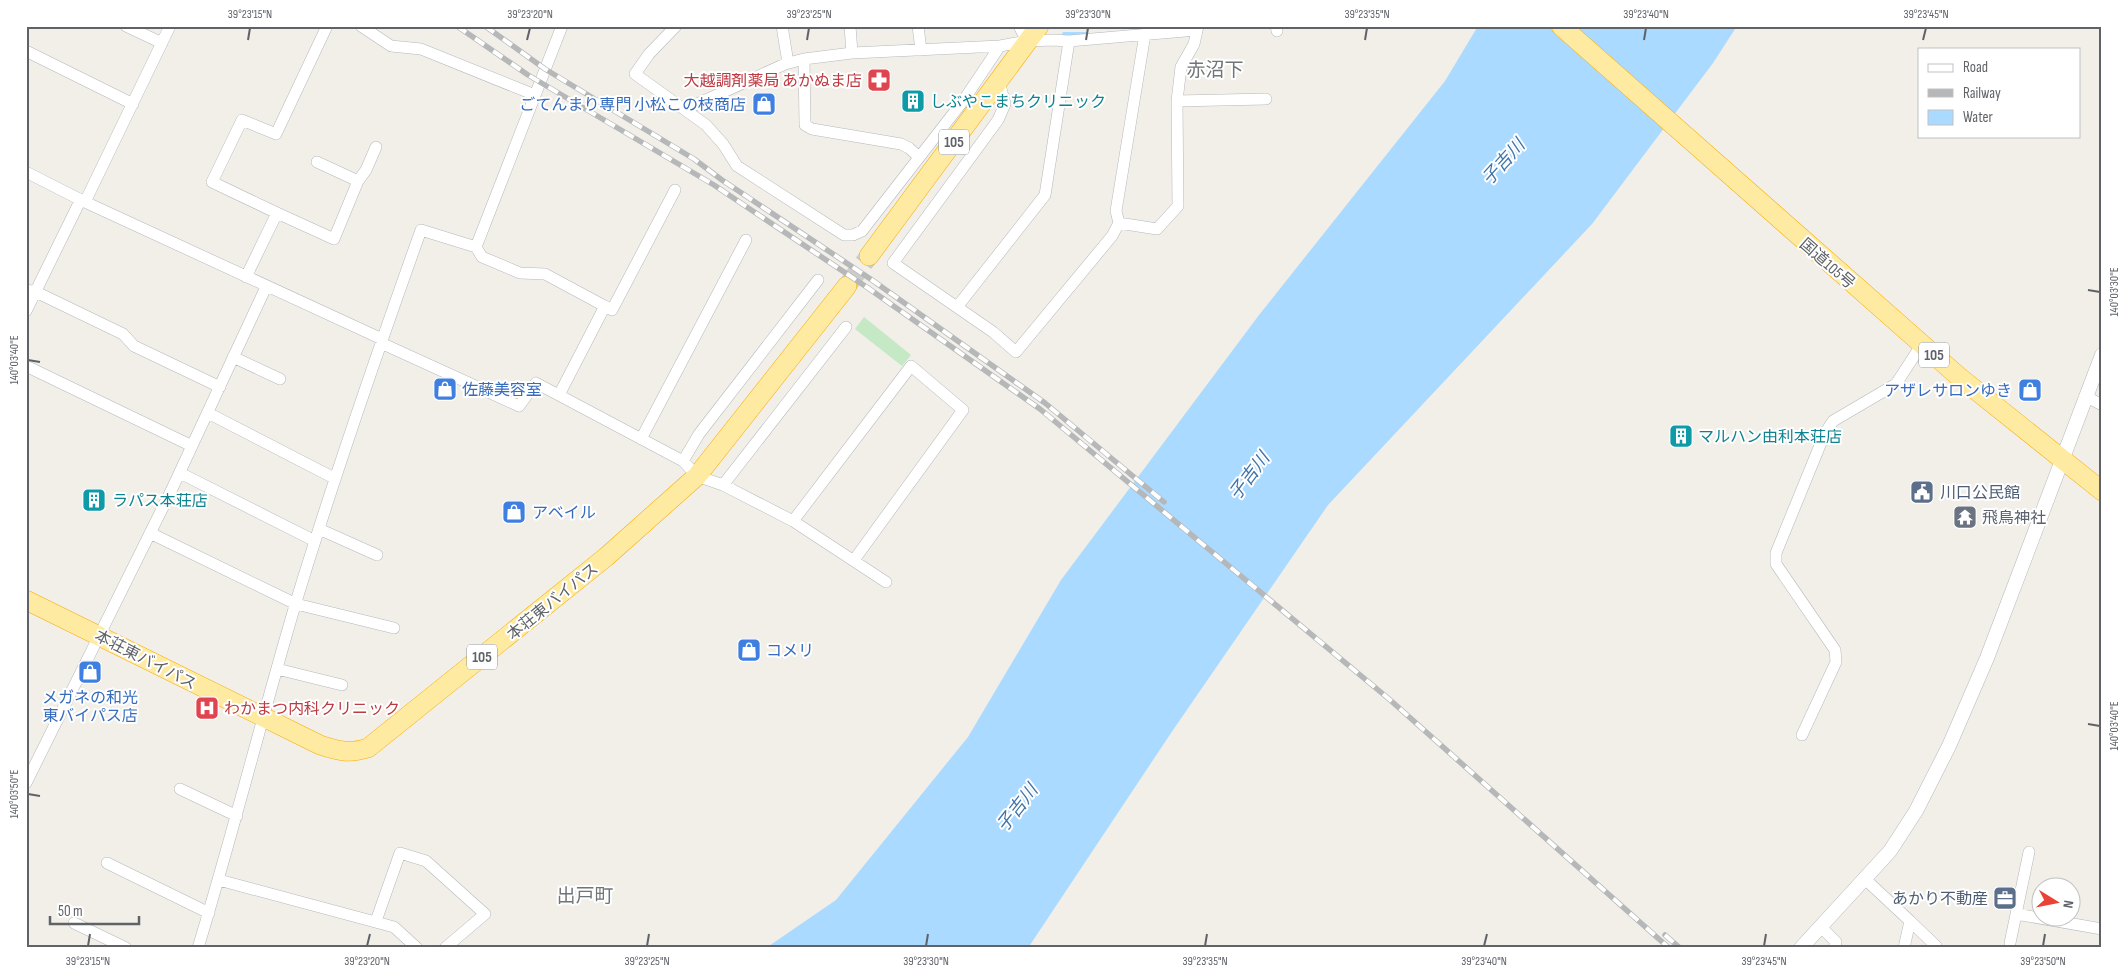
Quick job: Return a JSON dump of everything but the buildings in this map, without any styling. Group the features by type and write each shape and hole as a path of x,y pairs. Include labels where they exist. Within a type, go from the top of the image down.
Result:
{"highway":[{"name":"105","path":"869,256 999,81 1023,34 1039,26"},
{"name":"国道105号","path":"1561,26 1771,213 1922,344 2061,460 2102,491"},
{"name":"本荘東バイパス","path":"26,600 320,745 338,751 352,752 368,748 606,557 697,476 847,286"}],"street":[{"path":"126,26 162,43"},
{"path":"26,311 31,291 83,201 133,104 170,26"},
{"path":"327,26 276,134 242,120 212,182 334,239 358,181 366,170 376,147"},
{"path":"360,26 391,46 421,49 536,95"},
{"path":"476,247 562,26"},
{"path":"676,26 649,54 635,74 706,125 723,144 737,166 844,236 853,236 862,231 963,101 1000,46"},
{"path":"782,26 788,64"},
{"path":"850,26 852,53"},
{"path":"918,26 921,50"},
{"path":"686,109 788,64 804,59 852,53 1000,46 1023,34 1068,41 1198,28 1194,44 1181,67 1177,101 1178,206 1156,229 1119,223"},
{"path":"999,81 1005,104 998,120 893,263 993,332 1016,352 1112,236 1119,223 1116,211 1145,34"},
{"path":"957,307 1045,195 1068,41"},
{"path":"26,51 133,104"},
{"path":"804,59 805,125 812,129 901,144 919,157"},
{"path":"1177,101 1266,99"},
{"path":"317,162 358,181"},
{"path":"26,172 83,201 519,406 536,383 683,461 697,476 723,485 793,521 886,582"},
{"path":"198,948 318,529 381,341 421,230 476,247 482,257 520,273 545,274 612,310 675,190"},
{"path":"246,277 276,213"},
{"path":"641,439 746,240"},
{"path":"683,461 699,434 818,280"},
{"path":"26,783 180,473 266,287"},
{"path":"31,291 123,334 134,346 220,387"},
{"path":"560,395 605,306"},
{"path":"723,485 846,326"},
{"path":"1802,735 1836,662 1835,650 1776,564 1776,553 1825,433 1833,421 1896,384 1922,344"},
{"path":"1801,948 1890,851 1916,811 1949,746 1987,658 2085,396 2102,356"},
{"path":"233,357 280,379"},
{"path":"26,366 192,446"},
{"path":"793,521 910,366 963,410 854,560"},
{"path":"2085,396 2102,405"},
{"path":"208,413 334,478"},
{"path":"180,473 315,541"},
{"path":"318,529 377,555"},
{"path":"150,533 296,604 394,628"},
{"path":"278,669 342,685"},
{"path":"180,788 237,816"},
{"path":"2010,943 2029,852"},
{"path":"376,921 400,854 426,861 485,914 445,948"},
{"path":"107,863 209,912"},
{"path":"1866,879 1936,946"},
{"path":"219,880 394,927 417,948"},
{"path":"2016,914 2102,929"},
{"path":"1904,948 1910,921"},
{"path":"74,923 126,948"},
{"path":"1821,926 1836,942 1834,948"}],"green space":[{"path":"864,317 911,355 902,366 855,329"}],"water":[{"name":"子吉川","path":"1478,26 1737,26 1713,63 1592,224 1328,505 1171,733 1028,948 766,948 836,900 968,737 1061,580 1259,315 1445,81"}],"waterway":[{"path":"1064,34 1086,34"}],"tunnel":[{"path":"847,286 869,256"}],"railway":[{"path":"457,26 528,75 714,185 868,288 1040,409 1389,699 1669,948"},
{"path":"485,26 545,69 694,159 722,180 872,280 1045,403 1164,502"},
{"path":"1665,935 1680,948"}],"place":[{"name":"大越調剤薬局 あかぬま店","path":"879,80"},
{"name":"しぶやこまちクリニック","path":"913,101"},
{"name":"ごてんまり専門 小松この枝商店","path":"764,104"},
{"name":"佐藤美容室","path":"445,389"},
{"name":"アザレサロンゆき","path":"2030,390"},
{"name":"マルハン由利本荘店","path":"1681,436"},
{"name":"川口公民館","path":"1922,492"},
{"name":"ラパス本荘店","path":"94,500"},
{"name":"アベイル","path":"514,512"},
{"name":"飛鳥神社","path":"1965,517"},
{"name":"コメリ","path":"749,650"},
{"name":"メガネの和光 東バイパス店","path":"90,672"},
{"name":"わかまつ内科クリニック","path":"207,708"},
{"name":"あかり不動産","path":"2005,898"}],"district":[{"name":"赤沼下","path":"1215,69"},
{"name":"出戸町","path":"585,895"}]}
